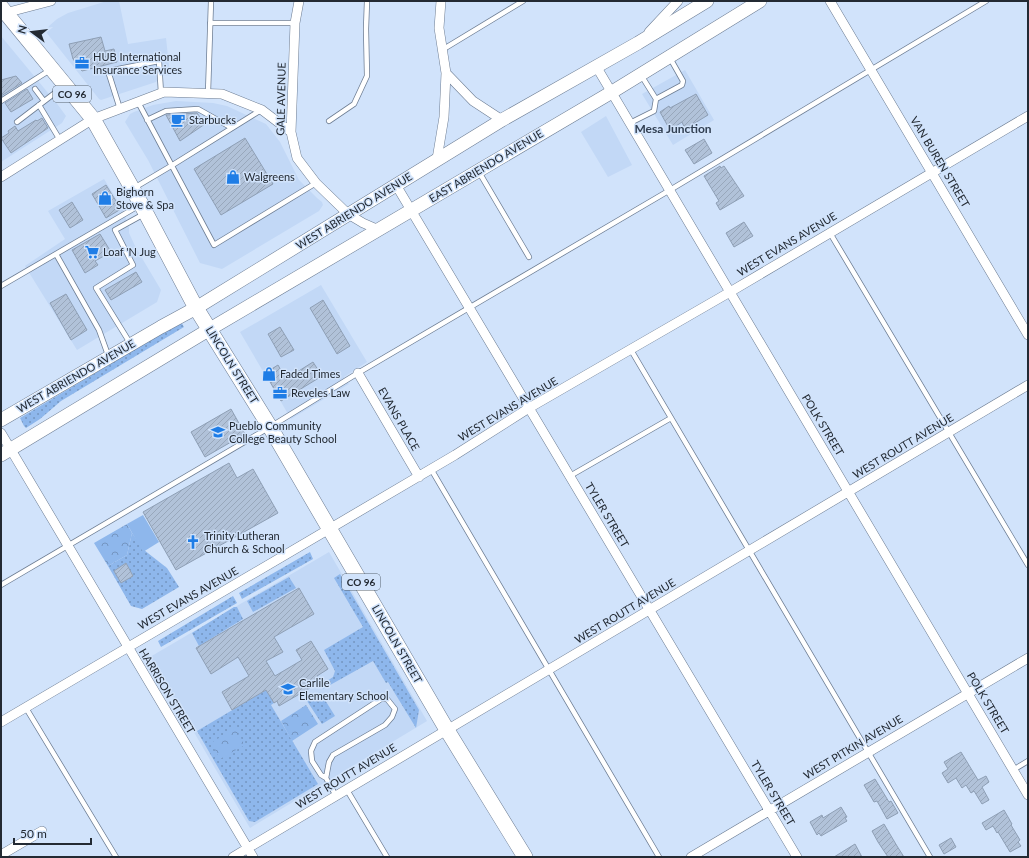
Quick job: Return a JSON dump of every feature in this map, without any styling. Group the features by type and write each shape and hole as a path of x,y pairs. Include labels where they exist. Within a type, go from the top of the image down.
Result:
{"main road":[{"name":"WEST ABRIENDO AVENUE","path":"1,420 196,308 437,159 502,120 638,43 706,1"},
{"name":"EAST ABRIENDO AVENUE","path":"210,329 612,92 760,1"},
{"name":"CO 96","path":"3,10 93,119 144,209 196,308"},
{"name":"LINCOLN STREET","path":"196,308 270,427 448,730 525,857"},
{"path":"6,452 210,329"}],"street":[{"path":"3,10 27,4 51,1"},
{"name":"GALE AVENUE","path":"299,1 295,23 291,132 297,158 316,183 348,214 379,230"},
{"path":"437,159 444,117 446,73 439,28 441,1"},
{"path":"638,43 678,1"},
{"name":"VAN BUREN STREET","path":"830,1 1028,336"},
{"name":"POLK STREET","path":"596,66 1028,795"},
{"path":"446,73 474,101 502,120"},
{"path":"1,177 93,119 164,92 222,94 262,110 291,132"},
{"name":"WEST EVANS AVENUE","path":"1,722 431,469 529,408 631,350 1028,116"},
{"name":"TYLER STREET","path":"396,185 797,857"},
{"name":"EVANS PLACE","path":"358,373 418,476"},
{"name":"WEST ROUTT AVENUE","path":"233,857 1028,385"},
{"name":"HARRISON STREET","path":"1,433 6,452 69,545 127,647 253,857"},
{"name":"WEST PITKIN AVENUE","path":"691,857 1028,658"},
{"path":"1,855 42,831"}],"lane":[{"path":"208,93 210,1"},
{"path":"329,121 354,104 367,76 367,1"},
{"path":"442,50 523,1"},
{"path":"1,585 670,190 986,1"},
{"path":"210,23 295,23"},
{"path":"656,99 682,85 683,81 669,56"},
{"path":"120,109 108,71 159,61 161,93"},
{"path":"1,101 52,69"},
{"path":"630,123 654,111 656,99 640,74"},
{"path":"17,122 65,85"},
{"path":"35,89 44,101"},
{"path":"138,102 214,246 316,183"},
{"path":"38,105 60,140"},
{"path":"147,120 166,111 198,109 232,128"},
{"path":"132,188 172,166 262,110"},
{"path":"479,170 529,257"},
{"path":"1,286 56,254 144,209"},
{"path":"131,344 96,288 133,265 115,230 144,209"},
{"path":"830,233 1028,565"},
{"path":"56,254 99,330 109,357"},
{"path":"631,350 930,857"},
{"path":"570,476 671,418"},
{"path":"431,469 659,857"},
{"path":"326,778 329,762 334,755 385,724 392,718 395,709 387,699 381,699 315,742 311,751 312,761 320,775 326,778 336,796"},
{"path":"26,708 116,857"},
{"path":"1013,770 1028,761"},
{"path":"347,790 387,857"}],"shaded area":[{"path":"107,1 119,1 128,44 166,38 170,75 159,76 156,82 101,100 46,32 49,26 57,19 68,13"},
{"path":"1,36 66,116 62,123 1,162"},
{"path":"685,70 714,120 673,145 642,94"},
{"path":"176,101 213,103 227,106 266,124 280,142 299,180 322,202 323,205 319,211 222,269 200,263 148,160 125,122 130,114 134,112 153,105"},
{"path":"606,116 632,165 608,177 581,132"},
{"path":"104,179 122,208 129,227 129,233 136,248 161,290 157,302 77,350 25,266 65,239 48,211"},
{"path":"321,285 367,362 344,377 349,384 291,419 240,332"},
{"name":"Carlile Elementary School","path":"329,552 427,721 250,828 150,657"}],"green space":[{"path":"181,322 184,327 61,401 40,419 26,428 24,426 20,418"},
{"path":"143,515 159,542 143,552 127,524"},
{"path":"127,524 132,533 127,555 108,566 94,543"},
{"path":"132,533 144,550 167,568 179,587 142,609 131,606 108,566 127,555","holes":["126,563 133,576 121,583 114,571"]},
{"path":"310,552 313,559 242,599 239,593"},
{"path":"340,574 419,710 416,728 388,682 386,683 373,661 323,689 321,685 333,677 335,671 324,650 363,627 334,578"},
{"path":"289,577 296,588 253,612 247,601"},
{"path":"233,596 237,603 161,647 158,641"},
{"path":"234,607 237,607 243,619 199,646 192,633"},
{"path":"266,690 274,703 271,705 318,784 255,822 249,821 197,731"},
{"path":"320,692 335,716 322,724 307,701"},
{"path":"306,705 318,724 292,741 281,721"},
{"path":"235,728 245,745 220,759 211,743"}],"building":[{"path":"101,37 105,51 114,49 117,62 82,71 73,59 69,44"},
{"path":"16,76 22,83 1,96 1,80"},
{"path":"27,89 33,99 11,112 5,103"},
{"path":"696,94 708,115 685,129 682,122 670,130 660,112 669,106 670,108"},
{"path":"197,113 205,124 180,141 166,115"},
{"path":"42,118 48,128 11,153 1,138 9,133 8,131 15,126 18,131"},
{"name":"Walgreens","path":"245,138 273,184 221,215 194,169"},
{"path":"704,139 712,153 694,164 685,150"},
{"path":"720,166 721,168 724,166 744,196 720,210 716,203 719,201 704,176"},
{"path":"106,185 121,209 106,218 92,194"},
{"path":"72,202 83,220 70,228 59,210"},
{"path":"744,222 753,236 734,247 726,233"},
{"path":"100,234 111,252 95,261 98,265 85,273 72,250"},
{"path":"136,272 142,282 111,300 105,290"},
{"path":"66,294 87,330 71,340 50,303"},
{"path":"323,300 350,346 337,354 310,308"},
{"path":"280,327 294,350 281,357 268,334"},
{"path":"313,362 322,376 281,401 265,373 278,365 286,379"},
{"path":"231,409 245,434 205,457 191,432"},
{"name":"Trinity Lutheran Church & School","path":"229,463 237,478 253,469 278,513 176,570 143,512"},
{"path":"126,563 133,576 121,583 114,571"},
{"path":"299,588 314,614 274,637 283,652 266,661 275,676 302,660 296,650 311,641 328,669 317,676 320,682 279,706 277,701 274,703 266,690 232,710 222,692 249,676 238,657 211,674 196,648"},
{"path":"961,752 978,780 986,776 989,782 982,787 989,800 982,804 974,791 971,793 966,785 962,788 956,778 948,783 942,773 948,769 944,762"},
{"path":"875,779 889,802 891,801 898,813 887,819 877,801 874,802 864,785"},
{"path":"841,807 847,817 845,818 847,821 821,836 819,833 817,835 810,822 822,815 823,818"},
{"path":"1004,810 1020,840 1018,842 1021,846 1010,852 993,826 986,830 982,823"},
{"path":"884,824 904,857 888,857 878,842 872,831"},
{"path":"951,838 956,847 944,854 939,845"},
{"path":"855,844 862,857 834,857"}],"place":[{"name":"HUB International Insurance Services","path":"82,63"},
{"name":"Starbucks","path":"178,120"},
{"name":"Walgreens","path":"233,177"},
{"name":"Bighorn Stove & Spa","path":"105,198"},
{"name":"Loaf 'N Jug","path":"92,252"},
{"name":"Faded Times","path":"269,374"},
{"name":"Reveles Law","path":"280,393"},
{"name":"Pueblo Community College Beauty School","path":"218,432"},
{"name":"Trinity Lutheran Church & School","path":"193,542"},
{"name":"Carlile Elementary School","path":"288,689"}],"district":[{"name":"Mesa Junction","path":"673,129"}]}
